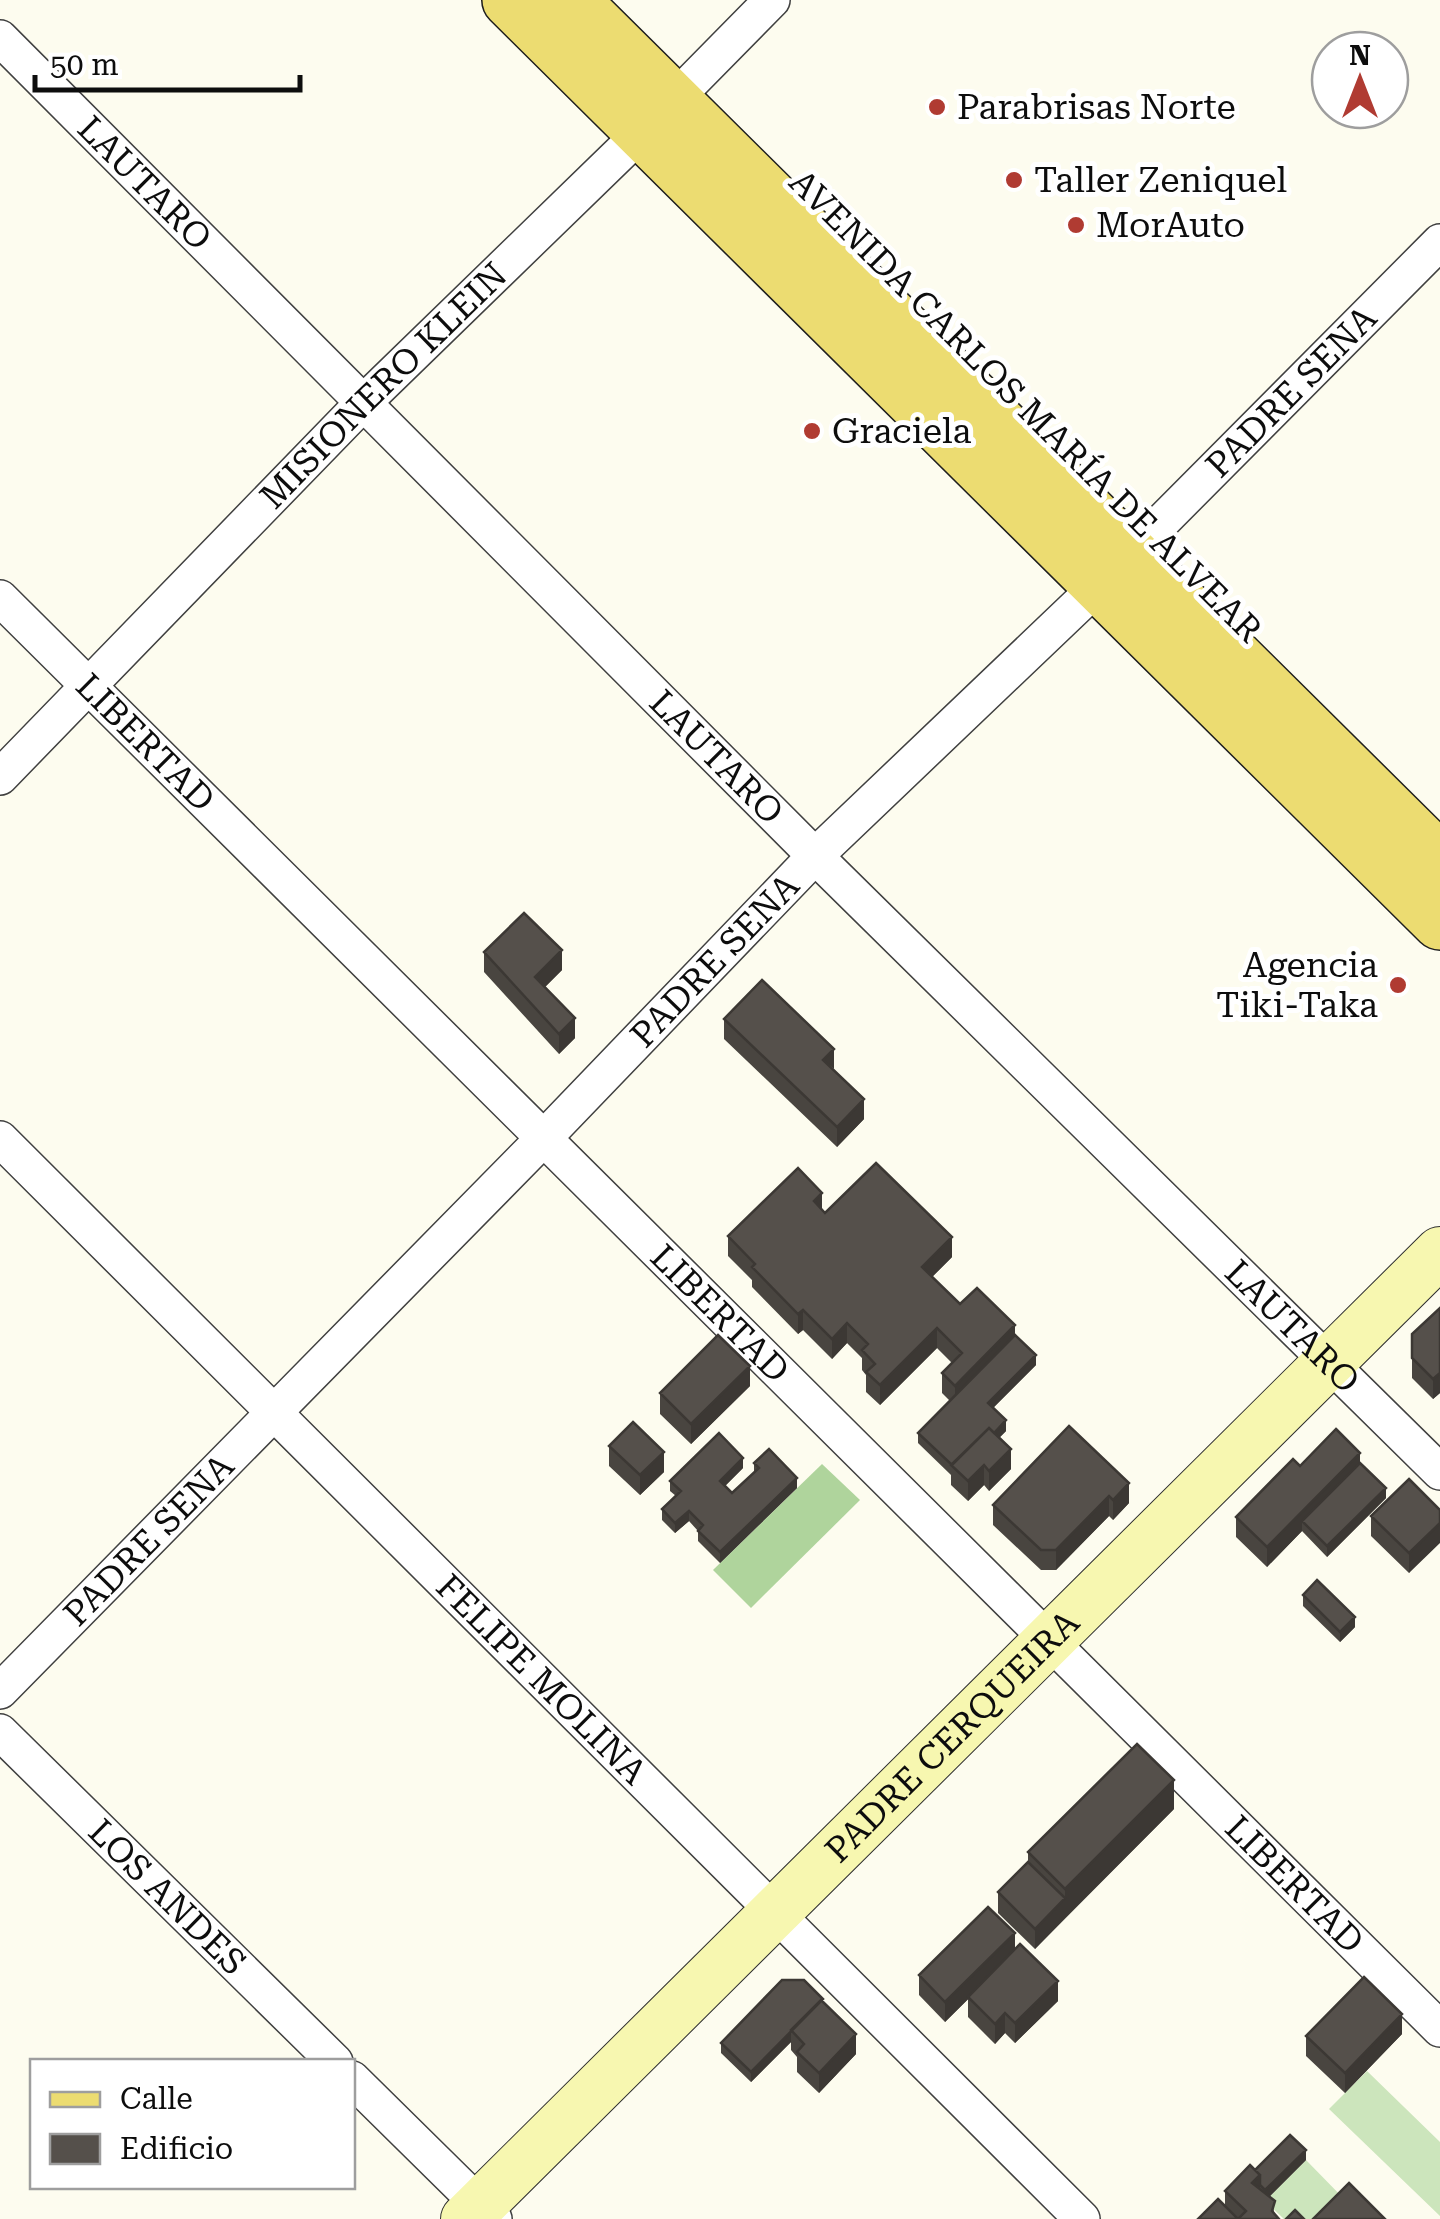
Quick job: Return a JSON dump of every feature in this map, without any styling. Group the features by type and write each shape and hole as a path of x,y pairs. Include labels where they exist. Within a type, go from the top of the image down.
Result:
{"main road":[{"name":"AVENIDA CARLOS MARÍA DE ALVEAR","path":"510,0 670,103"},
{"name":"AVENIDA CARLOS MARÍA DE ALVEAR","path":"571,0 1126,557 1440,862"},
{"name":"AVENIDA CARLOS MARÍA DE ALVEAR","path":"616,0 670,103"},
{"name":"AVENIDA CARLOS MARÍA DE ALVEAR","path":"1126,557 1440,809"},
{"name":"AVENIDA CARLOS MARÍA DE ALVEAR","path":"1126,557 1440,922"}],"street":[{"name":"MISIONERO KLEIN","path":"0,777 364,403 772,0"},
{"name":"LAUTARO","path":"0,38 816,856 1440,1472"},
{"name":"PADRE SENA","path":"0,1692 816,856 1126,557 1440,242"},
{"name":"LIBERTAD","path":"0,598 1440,2029"},
{"name":"FELIPE MOLINA","path":"0,1138 1082,2219"},
{"name":"PADRE CERQUEIRA","path":"480,2214 774,1911 1440,1252"},
{"name":"LOS ANDES","path":"0,1732 331,2059"},
{"path":"355,2082 480,2214"}],"green space":[{"path":"822,1464 860,1500 751,1608 713,1570"},
{"path":"1367,2071 1440,2142 1440,2216 1329,2109"},
{"path":"1306,2160 1349,2204 1333,2219 1284,2219 1265,2201"}],"building":[{"path":"524,913 562,950 535,977 575,1018 559,1034 484,952"},
{"path":"762,980 834,1049 823,1060 864,1099 837,1127 724,1019"},
{"path":"876,1163 952,1237 922,1267 960,1304 977,1288 1015,1325 955,1386 942,1373 962,1353 937,1328 880,1385 866,1372 875,1364 862,1350 868,1344 847,1323 832,1339 803,1310 798,1314 728,1236 798,1168 822,1193 814,1201 825,1213"},
{"path":"1440,1308 1440,1373 1433,1379 1412,1358 1412,1334"},
{"path":"718,1335 750,1366 691,1424 660,1393"},
{"path":"1015,1335 1036,1355 988,1403 1006,1420 994,1433 989,1428 952,1465 918,1433"},
{"path":"633,1422 664,1452 640,1475 609,1446"},
{"path":"1069,1426 1129,1483 1113,1500 1109,1496 1056,1550 1041,1550 993,1505"},
{"path":"989,1428 1011,1449 989,1471 984,1465 968,1481 951,1465"},
{"path":"1336,1429 1360,1453 1267,1547 1236,1517 1293,1459 1300,1466"},
{"path":"719,1433 743,1458 720,1481 732,1493 759,1468 754,1463 769,1449 797,1478 720,1552 698,1531 703,1525 689,1511 675,1523 662,1509 681,1491 670,1481"},
{"path":"1360,1463 1386,1488 1327,1546 1302,1521"},
{"path":"1409,1479 1440,1510 1440,1523 1409,1553 1371,1516"},
{"path":"1317,1580 1355,1617 1340,1632 1303,1595"},
{"path":"1137,1744 1174,1780 1065,1889 1028,1852"},
{"path":"1028,1862 1065,1898 1035,1929 998,1892"},
{"path":"988,1907 1015,1933 945,2002 919,1975"},
{"path":"1020,1944 1058,1981 1015,2023 1005,2013 995,2024 968,1997"},
{"path":"1364,1977 1402,2014 1345,2073 1306,2036"},
{"path":"782,1980 804,1980 823,1999 751,2072 721,2043"},
{"path":"821,2000 856,2034 819,2073 797,2052 804,2044 791,2030"},
{"path":"1290,2135 1306,2150 1265,2190 1255,2170"},
{"path":"1250,2165 1260,2175 1252,2183 1275,2201 1272,2211 1279,2219 1238,2219 1246,2211 1225,2191"},
{"path":"1349,2183 1385,2219 1313,2219"},
{"path":"1218,2199 1238,2219 1198,2219"},
{"path":"1295,2210 1304,2219 1286,2219"}],"place":[{"name":"Parabrisas Norte","path":"937,107"},
{"name":"Taller Zeniquel","path":"1014,180"},
{"name":"MorAuto","path":"1076,225"},
{"name":"Graciela","path":"812,431"},
{"name":"Agencia Tiki-Taka","path":"1398,985"}]}
